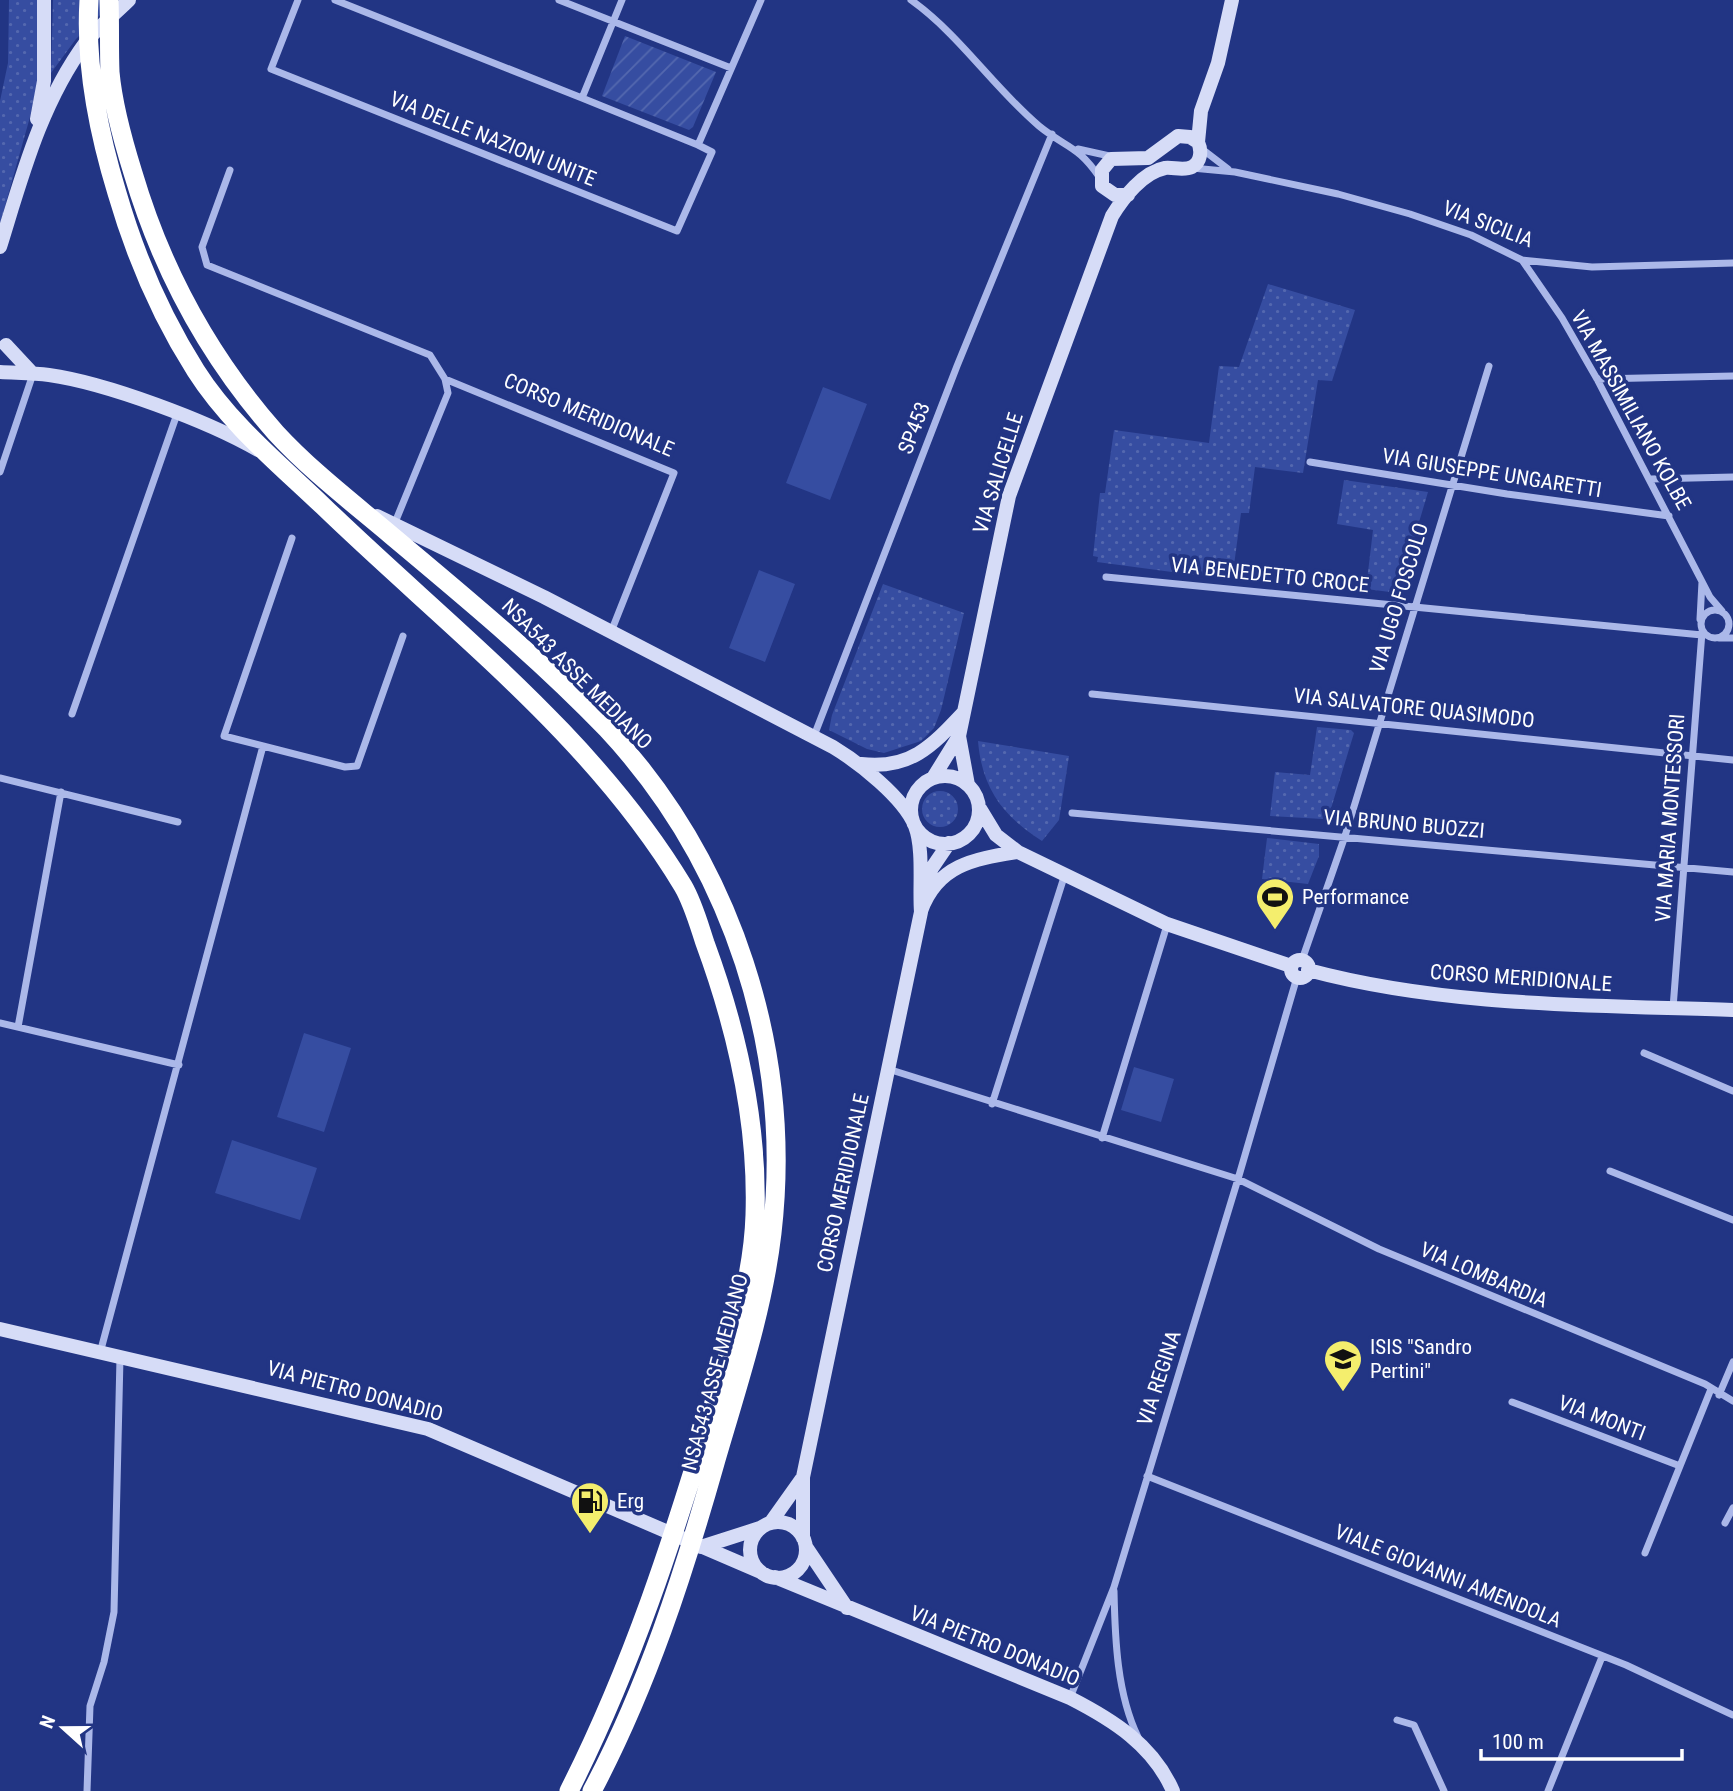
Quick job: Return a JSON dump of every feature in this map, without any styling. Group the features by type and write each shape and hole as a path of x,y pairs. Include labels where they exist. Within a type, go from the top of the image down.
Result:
{"highway":[{"name":"NSA543 ASSE MEDIANO","path":"89,0 93,83 104,150 141,266 198,374 243,429 370,551 507,676 611,784 686,890 728,1006 751,1121 755,1217 742,1307 668,1557 602,1726 569,1791"},
{"name":"NSA543 ASSE MEDIANO","path":"109,0 111,76 124,144 154,239 174,285 200,331 279,436 362,511 523,646 606,729 652,780 705,868 734,930 753,988 774,1094 776,1146 772,1236 758,1315 685,1566 653,1658 615,1748 592,1791"}],"street":[{"path":"33,141 44,81 44,0"},
{"path":"0,247 33,141 59,82 88,40 129,0"},
{"name":"VIA DELLE NAZIONI UNITE","path":"298,0 271,69 677,230 712,152 698,145"},
{"path":"334,0 698,145 761,0"},
{"path":"559,0 731,68"},
{"path":"582,99 622,0"},
{"path":"911,0 960,44 1040,126 1077,149 1116,158 1148,158 1200,111"},
{"path":"1190,168 1198,161 1200,111 1218,63 1232,0"},
{"name":"SP453","path":"814,737 957,366 1052,134"},
{"path":"1172,138 1183,135 1199,145"},
{"name":"VIA SICILIA","path":"1199,145 1222,166 1235,172"},
{"path":"1077,149 1102,184 1115,195 1128,195"},
{"path":"1102,184 1106,164 1116,158"},
{"name":"VIA SICILIA","path":"1190,168 1235,172 1410,214 1471,235 1522,260 1592,267 1733,263"},
{"name":"VIA SALICELLE","path":"959,736 1009,496 1107,231 1120,204 1159,170 1190,168"},
{"name":"CORSO MERIDIONALE","path":"230,170 202,247 207,265 430,355 445,379 674,473 611,632"},
{"name":"VIA SALICELLE","path":"1102,184 1107,231"},
{"name":"VIA MASSIMILIANO KOLBE","path":"1522,260 1562,318 1597,379 1702,581 1724,613 1733,621"},
{"path":"3,341 7,358 0,370 79,382 177,415 248,444 394,525 611,632 814,737 861,764 915,826 932,841 949,844 965,838 973,829 979,807"},
{"path":"3,341 33,374"},
{"name":"VIA UGO FOSCOLO","path":"1300,969 1345,836 1489,366"},
{"path":"0,472 33,374"},
{"path":"1597,379 1733,376"},
{"path":"394,525 447,393 445,379"},
{"path":"72,713 177,415"},
{"name":"VIA GIUSEPPE UNGARETTI","path":"1310,461 1451,485 1669,516"},
{"path":"1651,479 1733,477"},
{"path":"292,538 224,736 345,767 357,766 403,636"},
{"name":"VIA BENEDETTO CROCE","path":"1106,577 1702,633"},
{"name":"VIA MASSIMILIANO KOLBE","path":"1702,581 1702,633"},
{"path":"1682,633 1692,632 1708,611 1724,613 1728,628 1718,638"},
{"path":"1702,633 1709,637 1733,638"},
{"name":"VIA MARIA MONTESSORI","path":"1673,1007 1702,633"},
{"name":"VIA SALVATORE QUASIMODO","path":"1092,694 1733,760"},
{"path":"861,764 879,766 916,756 934,745 964,711"},
{"path":"915,826 911,807 914,798 925,783 933,778 959,736"},
{"path":"959,736 968,785 979,807 996,835 1018,852"},
{"path":"100,1353 263,746"},
{"path":"933,778 952,777 968,785"},
{"path":"0,778 178,822"},
{"path":"18,1027 61,792"},
{"name":"VIA BRUNO BUOZZI","path":"1072,813 1733,872"},
{"name":"CORSO MERIDIONALE","path":"803,1477 921,912 915,826"},
{"path":"920,897 932,868 949,844"},
{"path":"921,912 925,902 948,873 958,865 971,859 1018,852"},
{"name":"CORSO MERIDIONALE","path":"1018,852 1167,924 1300,969 1363,985 1499,1000 1733,1010"},
{"path":"992,1104 1065,873"},
{"path":"1102,1138 1167,924"},
{"path":"1238,1180 1300,969"},
{"path":"0,1023 179,1065"},
{"path":"1644,1053 1733,1091"},
{"name":"VIA LOMBARDIA","path":"888,1069 1238,1180 1379,1249 1711,1389 1733,1401"},
{"path":"1609,1171 1733,1220"},
{"name":"VIA REGINA","path":"1070,1698 1114,1587 1238,1180"},
{"name":"VIA PIETRO DONADIO","path":"0,1329 120,1359 281,1392 428,1429 848,1609 1070,1698 1110,1718 1142,1745 1172,1791"},
{"path":"87,1791 90,1706 104,1662 114,1612 120,1359"},
{"path":"1719,1395 1733,1362"},
{"path":"1645,1553 1711,1389"},
{"name":"VIA MONTI","path":"1512,1402 1680,1466"},
{"name":"VIALE GIOVANNI AMENDOLA","path":"1147,1476 1602,1657 1733,1715"},
{"path":"803,1477 804,1543 797,1570 768,1575 755,1566 750,1550 751,1542 803,1477"},
{"path":"1725,1523 1733,1508"},
{"path":"701,1547 766,1525 790,1525 848,1609"},
{"name":"VIA REGINA","path":"1114,1587 1115,1632 1130,1721 1142,1745"},
{"path":"1548,1791 1602,1657"},
{"path":"1397,1720 1415,1725 1444,1791"}],"shaded area":[{"path":"9,0 39,0 38,78 0,224 0,101 8,63"},
{"path":"53,0 115,0 76,39 51,73"},
{"path":"625,36 716,72 693,127 689,130 602,96"},
{"path":"1268,284 1355,310 1332,381 1318,380 1303,473 1255,467 1249,513 1241,513 1232,580 1097,562 1098,557 1093,556 1100,493 1105,493 1114,430 1209,443 1219,366 1239,367"},
{"path":"823,387 867,404 830,500 786,483"},
{"path":"1344,480 1428,492 1398,593 1366,589 1373,530 1337,524"},
{"path":"759,570 795,584 765,662 729,648"},
{"path":"883,584 964,613 941,710 934,728 921,741 884,753 867,749 829,730 832,715"},
{"path":"1317,727 1351,730 1354,733 1329,815 1323,819 1270,816 1275,772 1310,775"},
{"path":"978,741 1069,756 1059,820 1042,841 1016,822 997,800 984,773"},
{"path":"940,791 953,796 958,809 953,822 940,827 927,822 922,809 927,796"},
{"path":"1267,838 1319,844 1319,856 1308,884 1262,879"},
{"path":"304,1033 351,1048 324,1132 277,1117"},
{"path":"1134,1067 1174,1079 1161,1122 1121,1110"},
{"path":"232,1140 317,1168 300,1220 215,1193"}],"place":[{"name":"Performance","path":"1275,931"},
{"name":"ISIS \"Sandro Pertini\"","path":"1343,1393"},
{"name":"Erg","path":"590,1535"}]}
